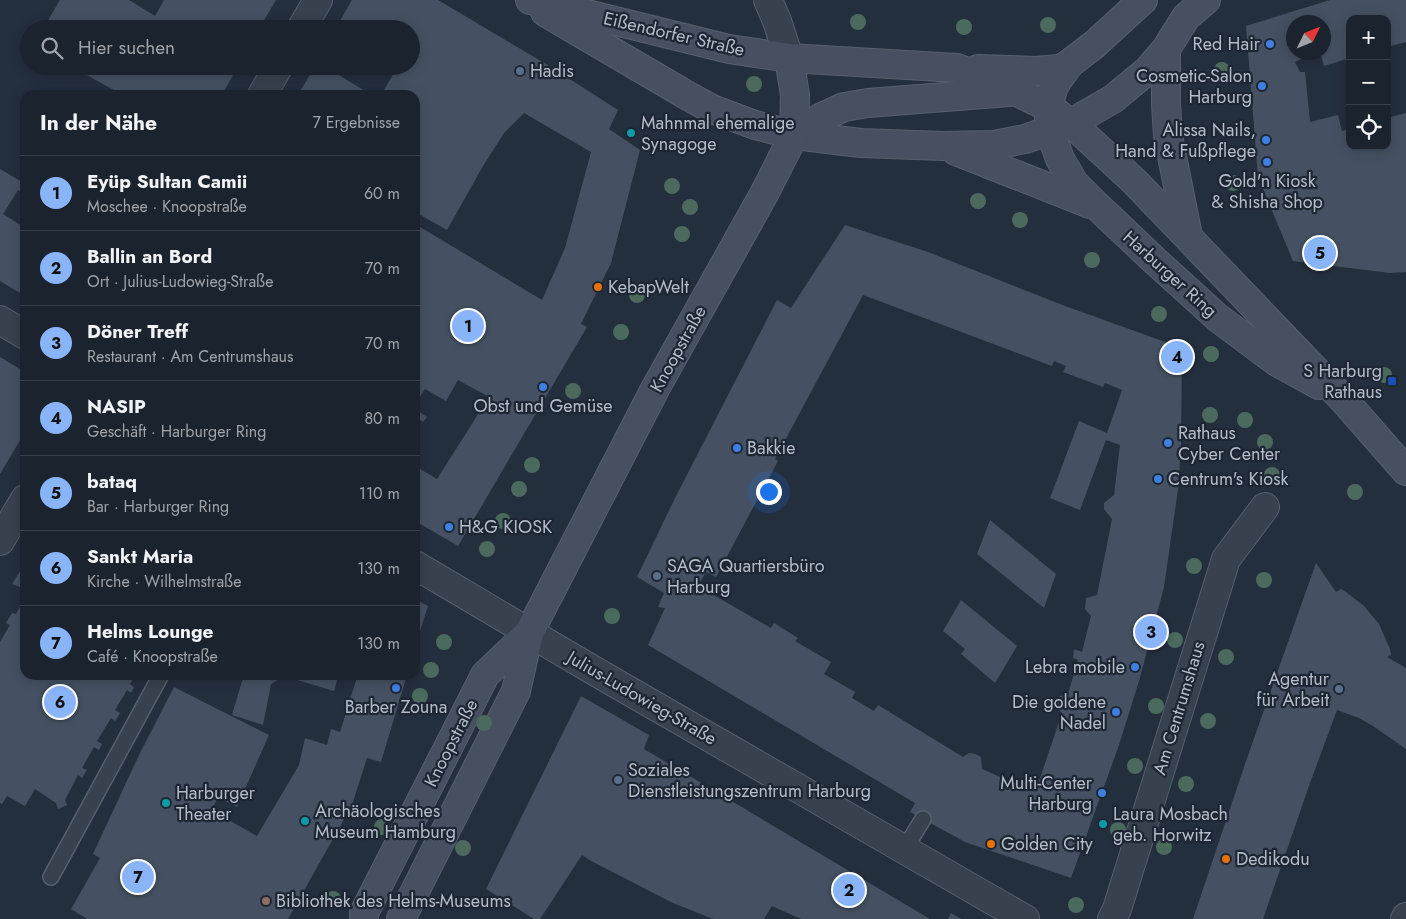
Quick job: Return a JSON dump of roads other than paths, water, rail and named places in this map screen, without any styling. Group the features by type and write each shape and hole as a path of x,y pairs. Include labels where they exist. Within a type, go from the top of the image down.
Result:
{"main road":[{"name":"Eißendorfer Straße","path":"524,0 712,109 755,125 794,135"},
{"name":"Eißendorfer Straße","path":"530,0 729,49 789,58"},
{"path":"794,135 820,118 844,107 868,103 1015,91 1038,82 1064,67 1095,44 1143,0"},
{"path":"794,135 861,143 943,146 994,145 1025,139 1056,121 1114,99 1148,70 1196,8"},
{"path":"1166,49 1168,136 1188,236"},
{"name":"Knoopstraße","path":"401,919 516,692 529,632 655,389 764,194 794,135 795,95 789,58"},
{"name":"Harburger Ring","path":"789,58 957,68 1015,91 1135,182 1342,398 1406,471"},
{"path":"957,68 1036,71 1064,67"},
{"path":"1056,121 1054,86 1064,67"},
{"name":"Harburger Ring","path":"1056,121 1060,159 1074,183 1097,206 1218,318 1277,362 1342,398"},
{"path":"943,146 1097,206"},
{"name":"Knoopstraße","path":"364,919 364,913 485,675 529,632"}],"street":[{"path":"306,20 318,0"},
{"path":"768,0 789,58"},
{"path":"265,90 274,75"},
{"path":"0,320 20,332"},
{"name":"Am Centrumshaus","path":"1112,919 1117,910 1226,559 1265,507"},
{"path":"12,532 20,511"},
{"name":"Julius-Ludowieg-Straße","path":"420,568 1025,919"}],"lane":[{"path":"51,877 158,680"},
{"path":"904,850 923,819"}],"place":[{"name":"Red Hair","path":"1270,44"},
{"name":"Hadis","path":"520,71"},
{"name":"Cosmetic-Salon Harburg","path":"1262,86"},
{"name":"Mahnmal ehemalige Synagoge","path":"631,133"},
{"name":"Alissa Nails, Hand & Fußpflege","path":"1266,140"},
{"name":"Gold'n Kiosk & Shisha Shop","path":"1267,162"},
{"name":"bataq","path":"1320,253"},
{"name":"KebapWelt","path":"598,287"},
{"name":"Eyüp Sultan Camii","path":"468,326"},
{"name":"NASIP","path":"1177,357"},
{"name":"S Harburg Rathaus","path":"1392,381"},
{"name":"Obst und Gemüse","path":"543,387"},
{"name":"Rathaus Cyber Center","path":"1168,443"},
{"name":"Bakkie","path":"737,448"},
{"name":"Centrum's Kiosk","path":"1158,479"},
{"name":"H&G KIOSK","path":"449,527"},
{"name":"SAGA Quartiersbüro Harburg","path":"657,576"},
{"name":"Döner Treff","path":"1151,632"},
{"name":"Lebra mobile","path":"1135,667"},
{"name":"Barber Zouna","path":"396,688"},
{"name":"Agentur für Arbeit","path":"1339,689"},
{"name":"Sankt Maria","path":"60,702"},
{"name":"Die goldene Nadel","path":"1116,712"},
{"name":"Soziales Dienstleistungszentrum Harburg","path":"618,780"},
{"name":"Multi-Center Harburg","path":"1102,793"},
{"name":"Harburger Theater","path":"166,803"},
{"name":"Archäologisches Museum Hamburg","path":"305,821"},
{"name":"Laura Mosbach geb. Horwitz","path":"1103,824"},
{"name":"Golden City","path":"991,844"},
{"name":"Dedikodu","path":"1226,859"},
{"name":"Helms Lounge","path":"138,877"},
{"name":"Ballin an Bord","path":"849,890"},
{"name":"Bibliothek des Helms-Museums","path":"266,901"}]}
